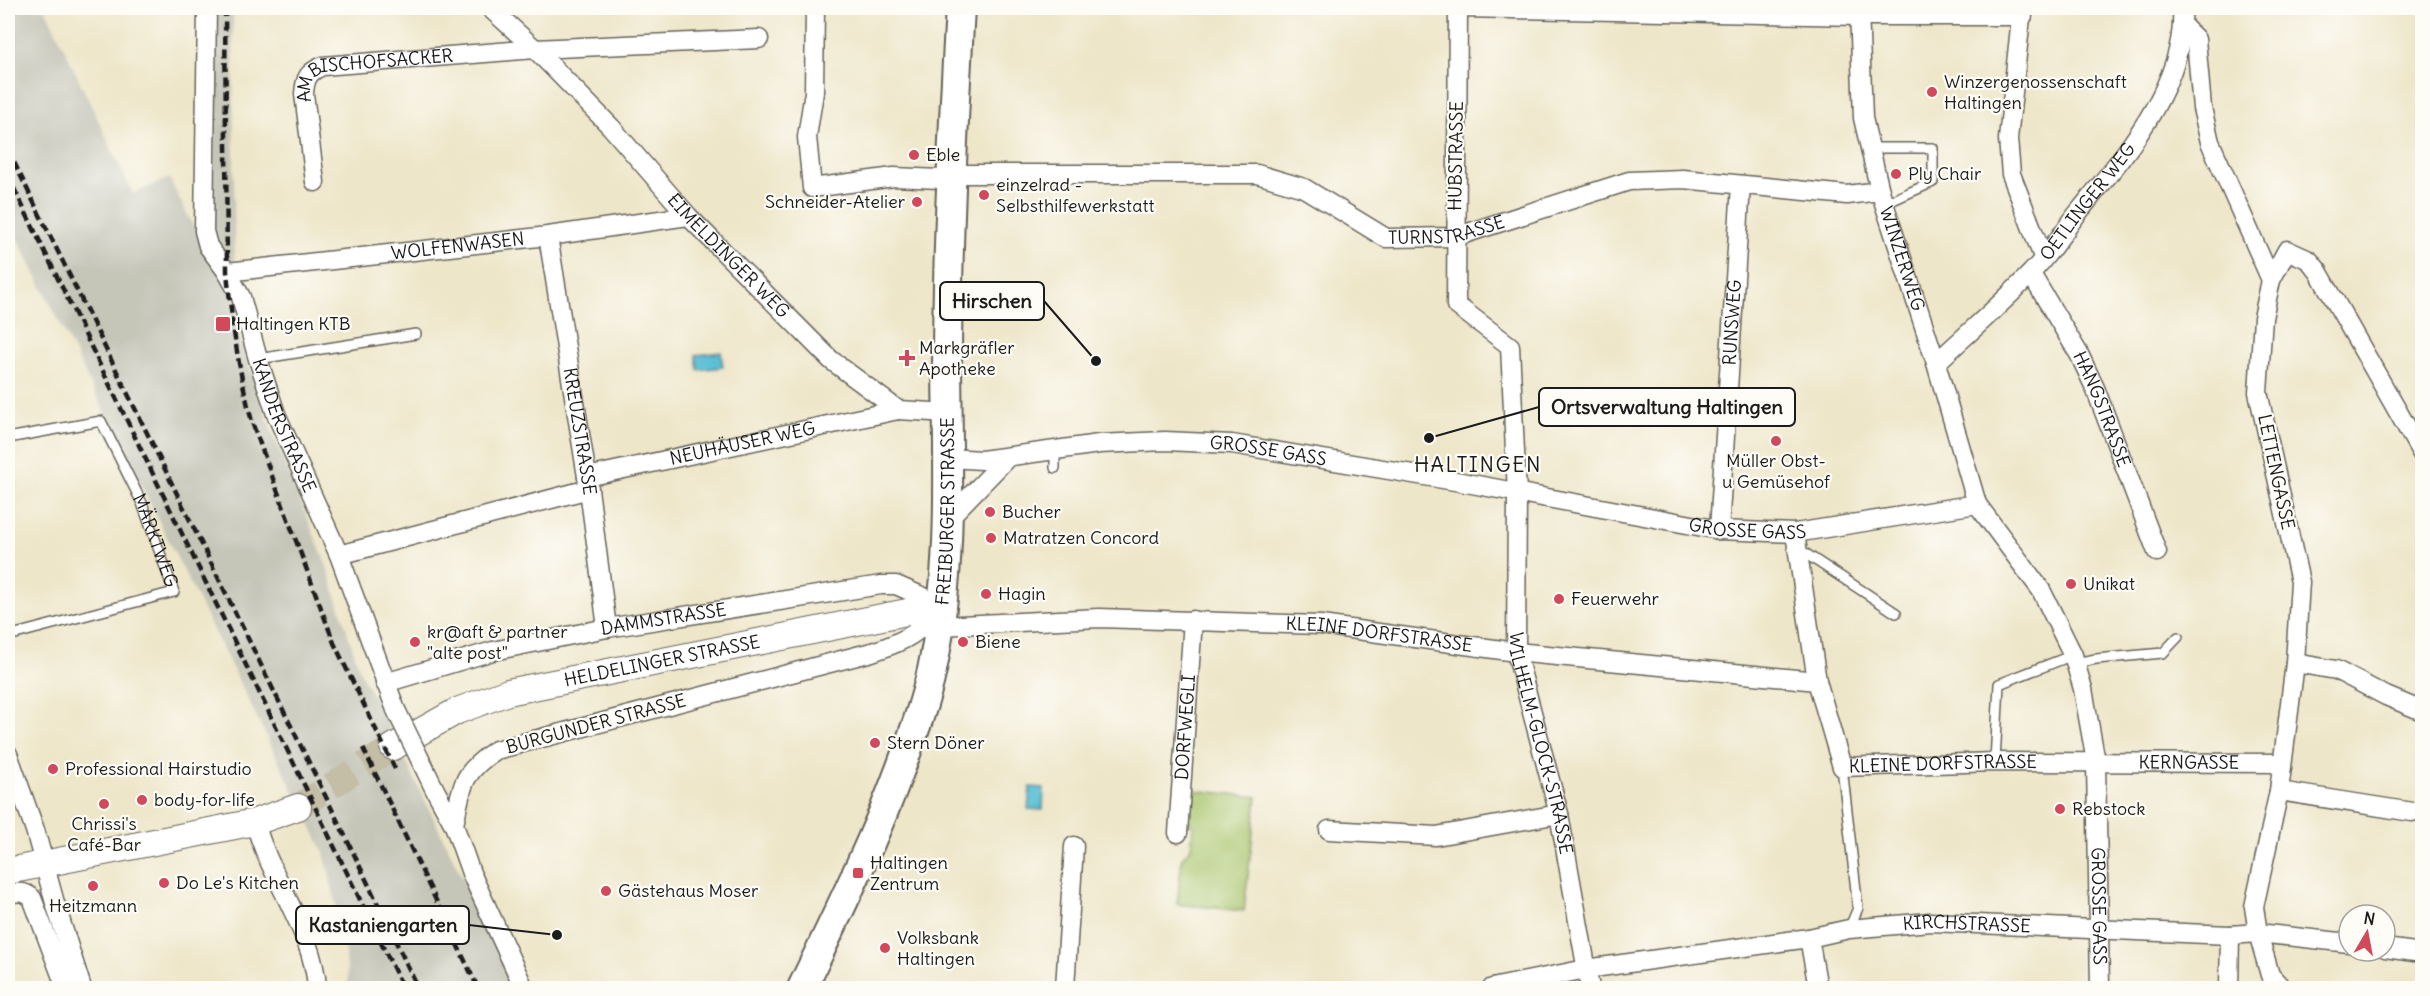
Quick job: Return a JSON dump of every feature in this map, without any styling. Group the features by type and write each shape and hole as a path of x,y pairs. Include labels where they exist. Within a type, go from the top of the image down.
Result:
{"main road":[{"name":"FREIBURGER STRASSE","path":"802,988 855,879 886,808 931,676 941,616 947,520 950,174 960,8"}],"street":[{"name":"KANDERSTRASSE","path":"207,8 204,231 208,246 227,272 241,297 276,414 339,555 396,710 454,825"},
{"name":"EIMELDINGER WEG","path":"490,8 535,49 611,127 688,216 831,360 898,410"},
{"path":"815,8 814,93 807,137 812,188 894,177 940,179 950,174"},
{"name":"HUBSTRASSE","path":"1458,8 1456,304 1510,346 1517,494"},
{"path":"1464,8 2023,12 2008,139 2011,174 2043,257"},
{"name":"OETLINGER WEG","path":"1936,363 2031,274 2138,138 2162,93 2183,26 2182,8"},
{"name":"WINZERWEG","path":"1859,12 1863,118 1870,148 1882,197 1936,363 1977,504"},
{"path":"2183,26 2196,39 2202,108 2210,142 2271,280"},
{"path":"535,49 759,39"},
{"name":"AM BISCHOFSACKER","path":"315,182 304,94 308,74 314,70 323,66 535,49"},
{"name":"TURNSTRASSE","path":"950,174 1257,174 1304,188 1386,238 1455,237 1629,181 1683,179 1882,197"},
{"name":"RUNSWEG","path":"1719,530 1742,185"},
{"name":"WOLFENWASEN","path":"227,272 548,236 688,216"},
{"name":"KREUZSTRASSE","path":"548,236 588,483 607,627"},
{"name":"LETTENGASSE","path":"2283,988 2270,975 2258,933 2254,907 2279,791 2295,663 2300,582 2258,392 2263,318 2271,280 2287,250 2309,260 2318,271 2422,454"},
{"name":"HANGSTRASSE","path":"2031,274 2079,354 2095,388 2157,552"},
{"path":"898,410 949,413"},
{"name":"NEUHÄUSER WEG","path":"339,555 588,483 898,410"},
{"name":"GROSSE GASS","path":"948,458 1055,459 1099,444 1165,441 1232,444 1719,530 1796,540 1977,504 2041,590 2074,659 2083,689 2096,762 2097,930 2100,988"},
{"path":"947,520 1007,458"},
{"name":"WILHELM-GLOCK-STRASSE","path":"1517,494 1516,652 1559,814 1590,988"},
{"name":"KLEINE DORFSTRASSE","path":"1796,540 1817,681 1842,766 2096,762"},
{"name":"DAMMSTRASSE","path":"385,682 493,651 607,627 881,585 896,585 941,616"},
{"name":"KLEINE DORFSTRASSE","path":"941,616 997,622 1099,618 1321,625 1516,652 1817,681"},
{"name":"HELDELINGER STRASSE","path":"393,747 457,711 508,692 941,616"},
{"name":"BURGUNDER STRASSE","path":"454,825 468,772 496,750 903,642 941,616"},
{"name":"DORFWEGLI","path":"1178,833 1193,620"},
{"path":"2295,663 2336,670 2386,696 2422,711"},
{"path":"8,754 45,863 82,988"},
{"name":"KERNGASSE","path":"2096,762 2281,763"},
{"path":"2279,791 2412,812"},
{"path":"8,871 255,822 298,807"},
{"path":"1329,830 1436,836 1559,814"},
{"path":"255,822 260,843 293,913 316,971 317,988"},
{"path":"454,825 471,873 524,988"},
{"path":"1065,988 1074,846"},
{"path":"8,894 20,892 32,898 66,988"},
{"name":"KIRCHSTRASSE","path":"1492,988 1586,969 1809,938 1849,929 1930,922 2230,935 2258,933 2337,942"},
{"path":"2229,988 2230,935"},
{"path":"1809,938 1818,988"},
{"path":"2397,950 2422,953"}],"lane":[{"path":"1870,148 1933,148 1933,182 1882,197"},
{"path":"258,359 416,334"},
{"name":"MÄRKTWEG","path":"8,438 101,421 142,503 174,592 8,636"},
{"path":"1796,540 1896,613"},
{"path":"1995,762 1999,684 2074,659 2163,652 2178,637"},
{"path":"1842,766 1858,908 1849,929"}],"shaded area":[{"path":"8,8 45,8 133,194 169,178 194,228 213,211 215,8 233,8 235,314 241,341 271,429 326,564 360,672 385,718 516,988 349,988 343,934 324,852 8,219"}],"green space":[{"path":"1184,789 1257,797 1244,911 1177,904 1182,858 1191,848 1193,826 1182,812"}],"water":[{"path":"721,352 723,367 698,370 696,355"},
{"path":"1030,787 1044,788 1043,810 1028,809"}],"tunnel":[{"path":"298,807 393,747"}],"railway":[{"path":"225,8 227,272 244,387 253,425 334,643 397,773"},
{"path":"8,150 418,988"},
{"path":"8,176 403,988"},
{"path":"363,748 478,988"}],"place":[{"name":"Winzergenossenschaft Haltingen","path":"1932,92"},
{"name":"Eble","path":"914,155"},
{"name":"Ply Chair","path":"1896,174"},
{"name":"einzelrad - Selbsthilfewerkstatt","path":"984,195"},
{"name":"Schneider-Atelier","path":"917,202"},
{"name":"Haltingen KTB","path":"223,324"},
{"name":"Markgräfler Apotheke","path":"907,358"},
{"name":"Hirschen","path":"1096,361"},
{"name":"Ortsverwaltung Haltingen","path":"1429,438"},
{"name":"Müller Obst- u Gemüsehof","path":"1776,441"},
{"name":"Bucher","path":"990,512"},
{"name":"Matratzen Concord","path":"991,538"},
{"name":"Unikat","path":"2071,584"},
{"name":"Hagin","path":"986,594"},
{"name":"Feuerwehr","path":"1559,599"},
{"name":"kr@aft & partner \"alte post\"","path":"415,642"},
{"name":"Biene","path":"963,642"},
{"name":"Stern Döner","path":"875,743"},
{"name":"Professional Hairstudio","path":"53,769"},
{"name":"body-for-life","path":"142,800"},
{"name":"Chrissi's Café-Bar","path":"104,804"},
{"name":"Rebstock","path":"2060,809"},
{"name":"Haltingen Zentrum","path":"858,873"},
{"name":"Do Le's Kitchen","path":"164,883"},
{"name":"Heitzmann","path":"93,886"},
{"name":"Gästehaus Moser","path":"606,891"},
{"name":"Kastaniengarten","path":"557,935"},
{"name":"Volksbank Haltingen","path":"885,948"}],"district":[{"name":"HALTINGEN","path":"1478,465"}]}
